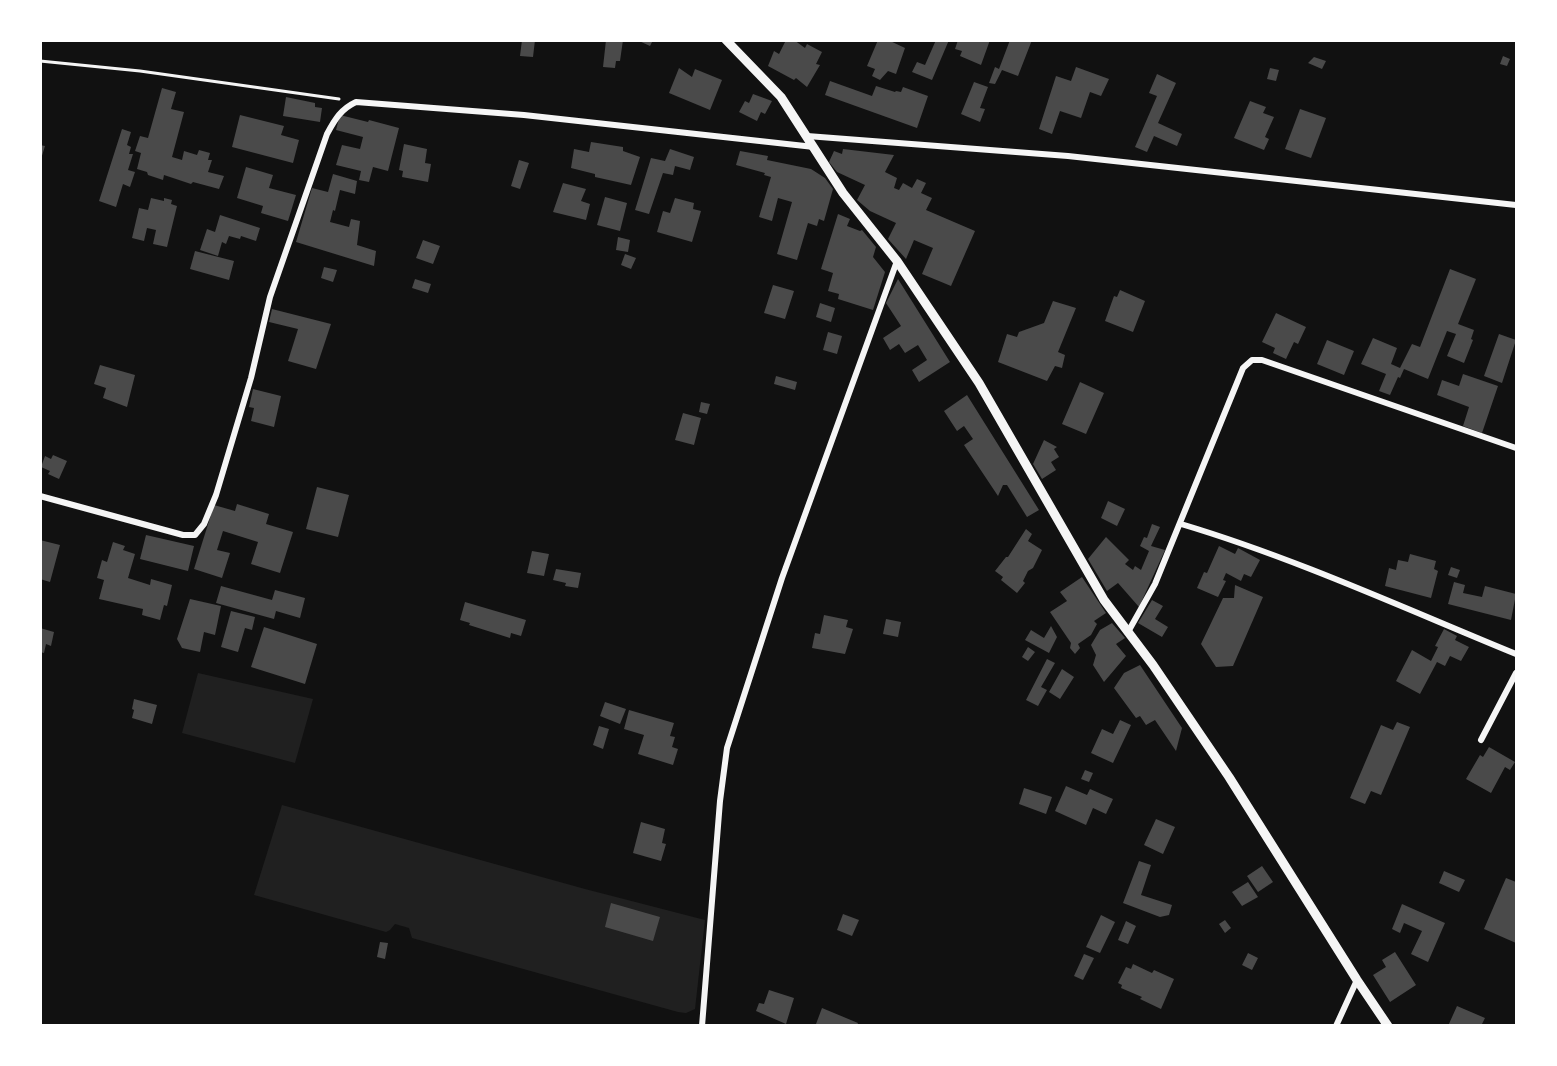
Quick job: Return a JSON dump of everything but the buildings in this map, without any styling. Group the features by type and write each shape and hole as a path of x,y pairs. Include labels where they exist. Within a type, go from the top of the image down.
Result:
{"street":[{"path":"726,40 781,97 843,193 897,261 978,383 1104,600 1153,665 1229,777 1388,1026"},
{"path":"40,496 183,535 195,535 204,524 216,495 251,378 270,297 294,226 331,126 345,107 356,102 524,115 814,147"},
{"path":"807,136 1068,156 1516,205"},
{"path":"702,1026 720,801 727,748 782,578 897,261"},
{"path":"1128,632 1155,584 1243,368 1252,360 1262,360 1516,448"},
{"path":"1180,524 1220,536 1272,556 1516,654"},
{"path":"1481,740 1516,673"},
{"path":"1336,1026 1357,980"}],"path":[{"path":"40,61 140,71 356,102"}],"shaded area":[{"path":"198,673 313,699 295,763 182,733"},
{"path":"282,805 705,920 695,1009 686,1013 678,1012 412,938 409,928 395,924 386,932 254,895"}]}
